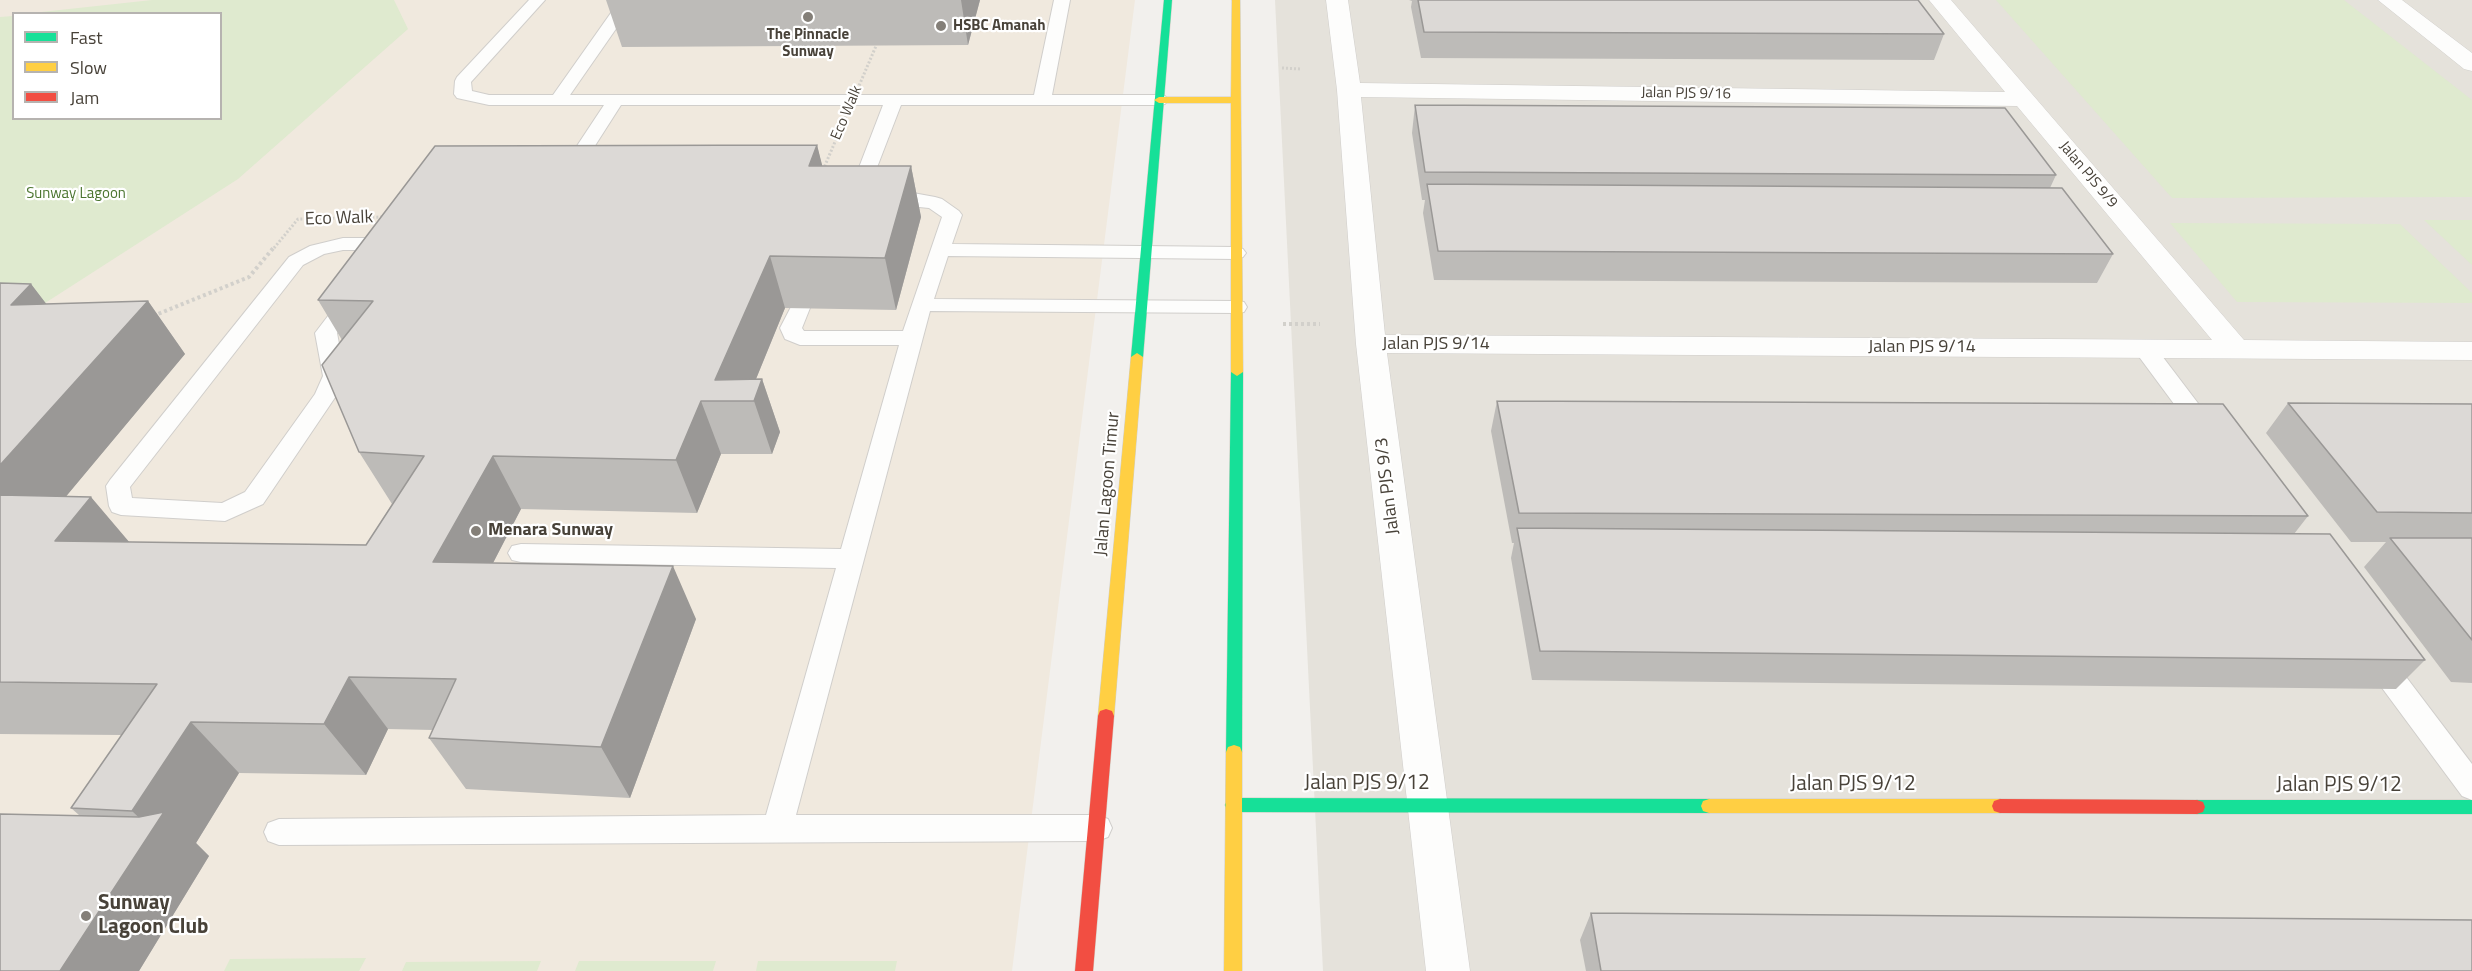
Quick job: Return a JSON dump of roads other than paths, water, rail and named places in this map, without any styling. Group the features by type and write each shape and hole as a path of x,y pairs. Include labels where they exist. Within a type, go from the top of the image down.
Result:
{"main road":[{"name":"Jalan Lagoon Timur","path":"1084,971 1168,0"},
{"path":"1233,971 1237,315 1236,0"},
{"path":"1159,100 1236,100"},
{"name":"Jalan PJS 9/12","path":"1233,805 2472,807"}],"street":[{"name":"Jalan PJS 9/3","path":"1337,0 1347,80 1371,334 1426,805 1448,971"},
{"name":"Jalan PJS 9/9","path":"1940,0 2236,350"},
{"path":"2390,0 2472,64"},
{"name":"Jalan PJS 9/16","path":"1347,80 2024,99"},
{"name":"Jalan PJS 9/14","path":"1371,334 2145,349 2472,351"}],"lane":[{"path":"537,0 463,81 463,94 489,100 1159,100"},
{"path":"558,100 628,0"},
{"path":"1042,100 1062,0"},
{"path":"604,34 622,34"},
{"path":"554,178 565,178 616,100"},
{"path":"777,828 921,305 942,250 952,215 935,203 913,199 852,203 894,100"},
{"path":"379,262 344,244 317,250 296,261 118,486 121,506 225,512 254,498 325,396 334,376 326,333 379,262 400,222"},
{"path":"942,250 1236,253"},
{"path":"921,305 1141,306 1237,315"},
{"path":"800,308 791,328 793,334 800,338 912,338"},
{"path":"2145,349 2216,444"},
{"path":"521,553 852,559"},
{"path":"2365,644 2472,787"},
{"path":"279,832 1097,828"}],"place":[{"name":"The Pinnacle Sunway","path":"808,17"},
{"name":"HSBC Amanah","path":"941,26"},
{"name":"Menara Sunway","path":"476,531"},
{"name":"Sunway Lagoon Club","path":"86,916"}],"park label":[{"name":"Sunway Lagoon","path":"76,194"}]}
